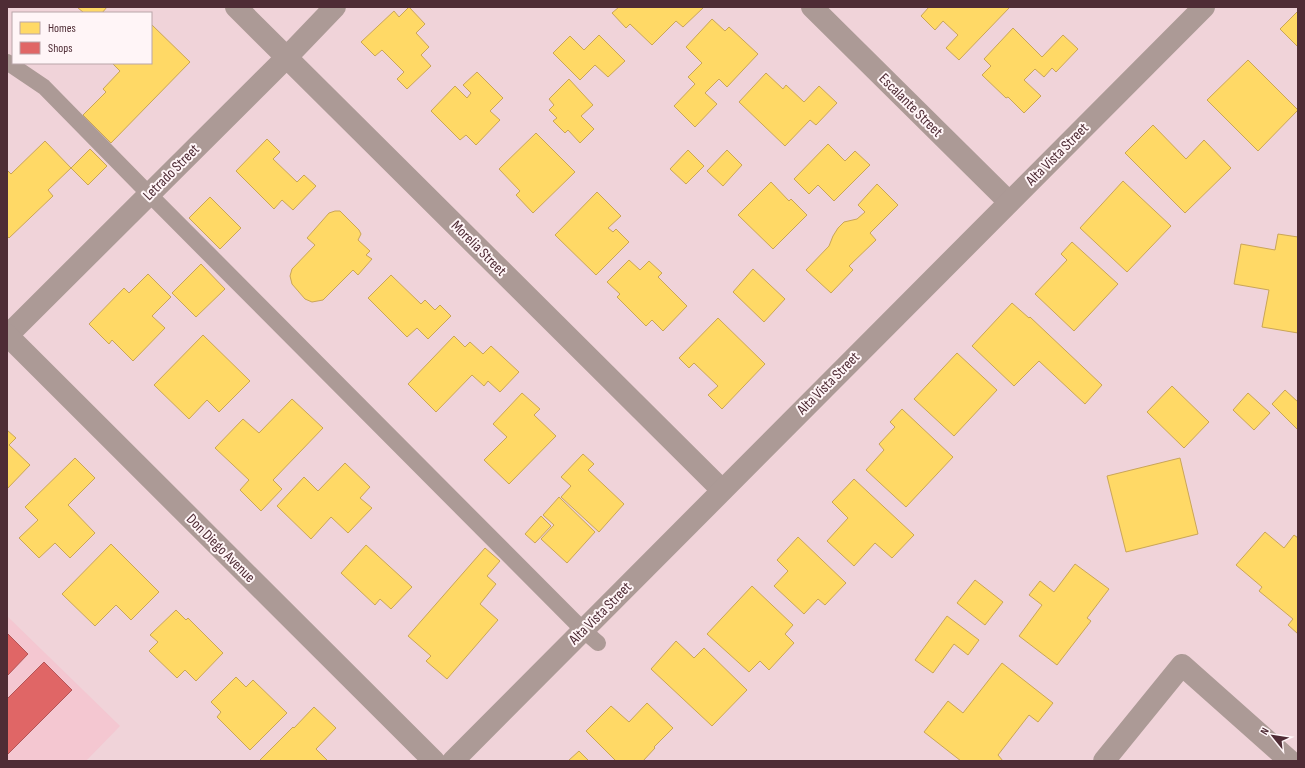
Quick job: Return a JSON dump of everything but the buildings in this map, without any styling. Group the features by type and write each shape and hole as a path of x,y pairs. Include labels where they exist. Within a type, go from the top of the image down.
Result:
{"street":[{"name":"Morelia Street","path":"236,7 722,490"},
{"name":"Letrado Street","path":"7,335 287,57 335,7"},
{"name":"Escalante Street","path":"812,7 1009,202"},
{"name":"Alta Vista Street","path":"453,761 590,637 722,490 1204,7"},
{"name":"Don Diego Avenue","path":"7,335 434,761"},
{"path":"1104,761 1182,665 1290,761"}],"lane":[{"path":"7,62 44,87 590,637"}],"shaded area":[{"path":"7,616 120,726 86,761 7,761"}]}
